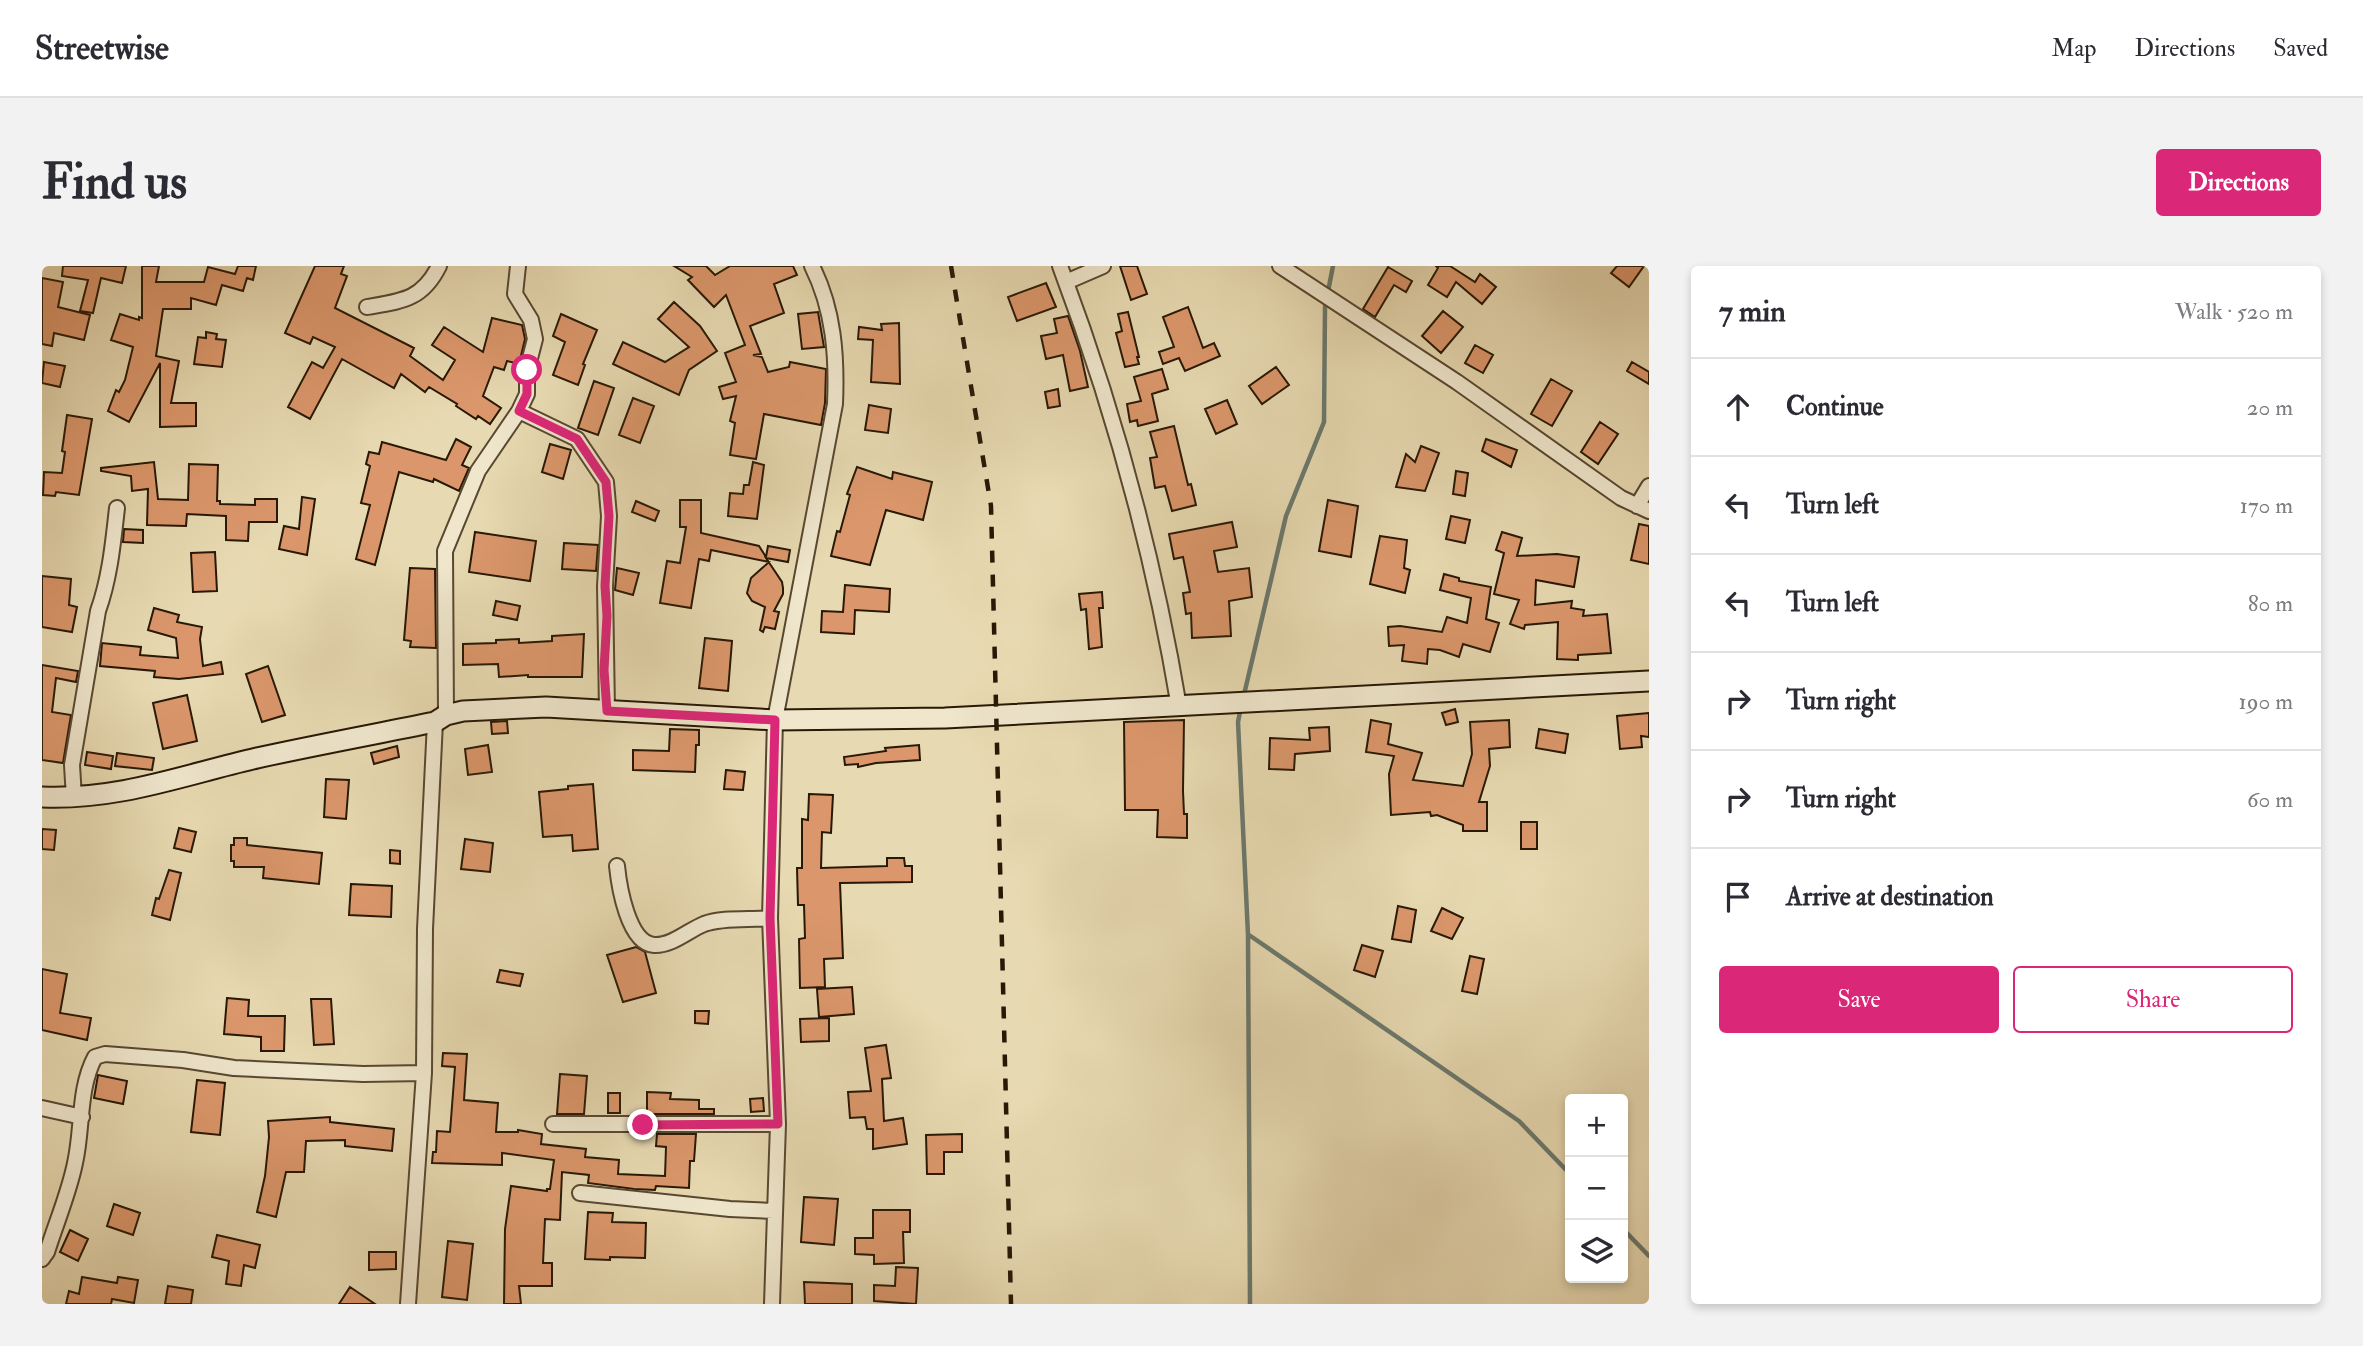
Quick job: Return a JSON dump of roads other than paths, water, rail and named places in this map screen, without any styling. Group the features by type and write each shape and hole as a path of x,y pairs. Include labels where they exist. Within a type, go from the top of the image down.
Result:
{"street":[{"path":"367,307 398,302 423,291 439,266"},
{"path":"408,1304 424,1073 425,929 440,719 445,551 478,471 519,411 527,394 527,370 535,339 531,320 515,294 518,266"},
{"path":"772,1304 778,1124 770,918 775,720 835,404 836,354 832,324 821,283 812,266"},
{"path":"1060,266 1126,463 1167,640 1179,707"},
{"path":"1066,282 1103,266"},
{"path":"1280,266 1457,382 1621,498 1643,508 1649,486"},
{"path":"519,411 577,439 606,482 609,516 604,670 607,711"},
{"path":"74,798 72,765 98,611 112,558 117,508"},
{"path":"42,797 110,795 255,758 440,719 463,711 546,707 775,720 945,718 1649,681"},
{"path":"617,866 619,888 629,921 642,939 654,945 671,941 706,923 770,918"},
{"path":"42,1259 47,1252 75,1164 88,1070 95,1057 105,1054 183,1060 233,1068 363,1074 424,1073"},
{"path":"42,1108 82,1117"},
{"path":"553,1124 778,1124"},
{"path":"580,1193 774,1211"}],"waterway":[{"path":"1243,699 1286,516 1324,422 1325,307 1333,266"},
{"path":"1241,707 1238,722 1248,935 1250,1304"},
{"path":"1249,935 1519,1121 1565,1169"},
{"path":"1628,1234 1649,1256"}],"railway":[{"path":"951,266 991,506 1011,1304"}]}
